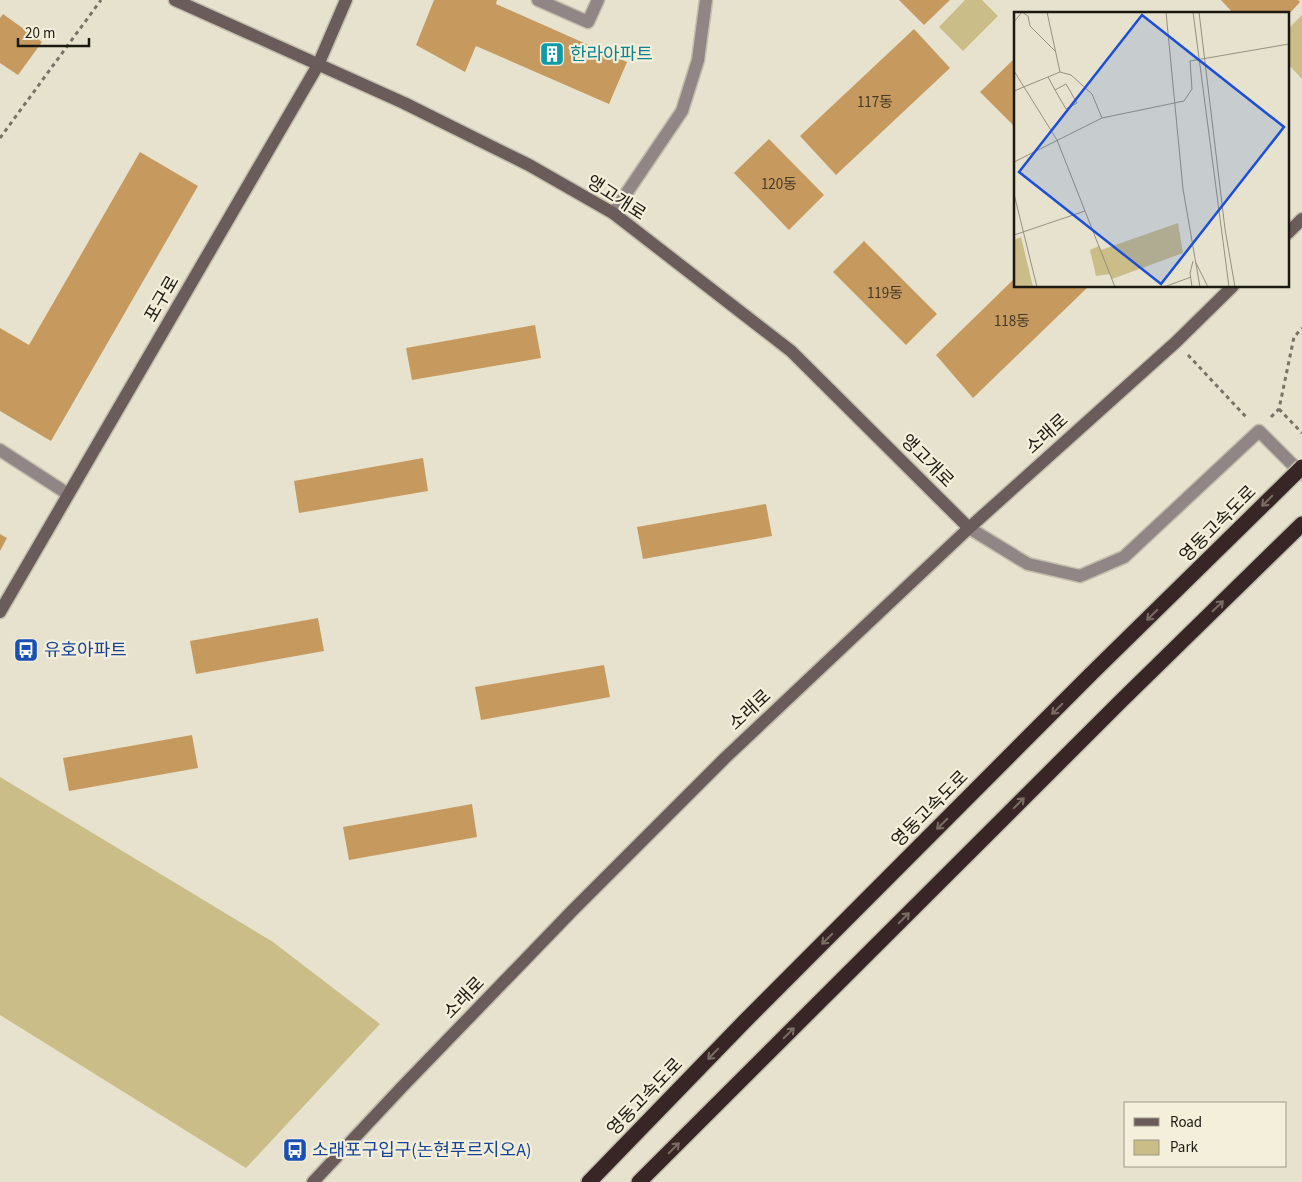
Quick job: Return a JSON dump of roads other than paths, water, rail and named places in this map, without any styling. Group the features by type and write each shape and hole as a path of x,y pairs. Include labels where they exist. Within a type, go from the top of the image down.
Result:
{"highway":[{"name":"영동고속도로","path":"589,1182 744,1022 1302,467"},
{"path":"639,1182 1121,701 1302,524"}],"street":[{"name":"앵고개로","path":"175,0 404,103 529,165 613,213 791,352 969,528"},
{"name":"포구로","path":"0,612 318,65 346,0"},
{"path":"538,0 588,22 598,0"},
{"path":"613,213 682,111 698,60 706,0"},
{"path":"1290,231 1302,220"},
{"name":"소래로","path":"313,1182 402,1087 711,772 969,528 1176,342 1231,288"},
{"path":"969,528 1028,564 1080,576 1124,557 1259,431 1302,474"},
{"path":"0,450 68,494"}],"place":[{"name":"한라아파트","path":"552,54"},
{"name":"유호아파트","path":"26,650"},
{"name":"소래포구입구(논현푸르지오A)","path":"295,1150"}]}
